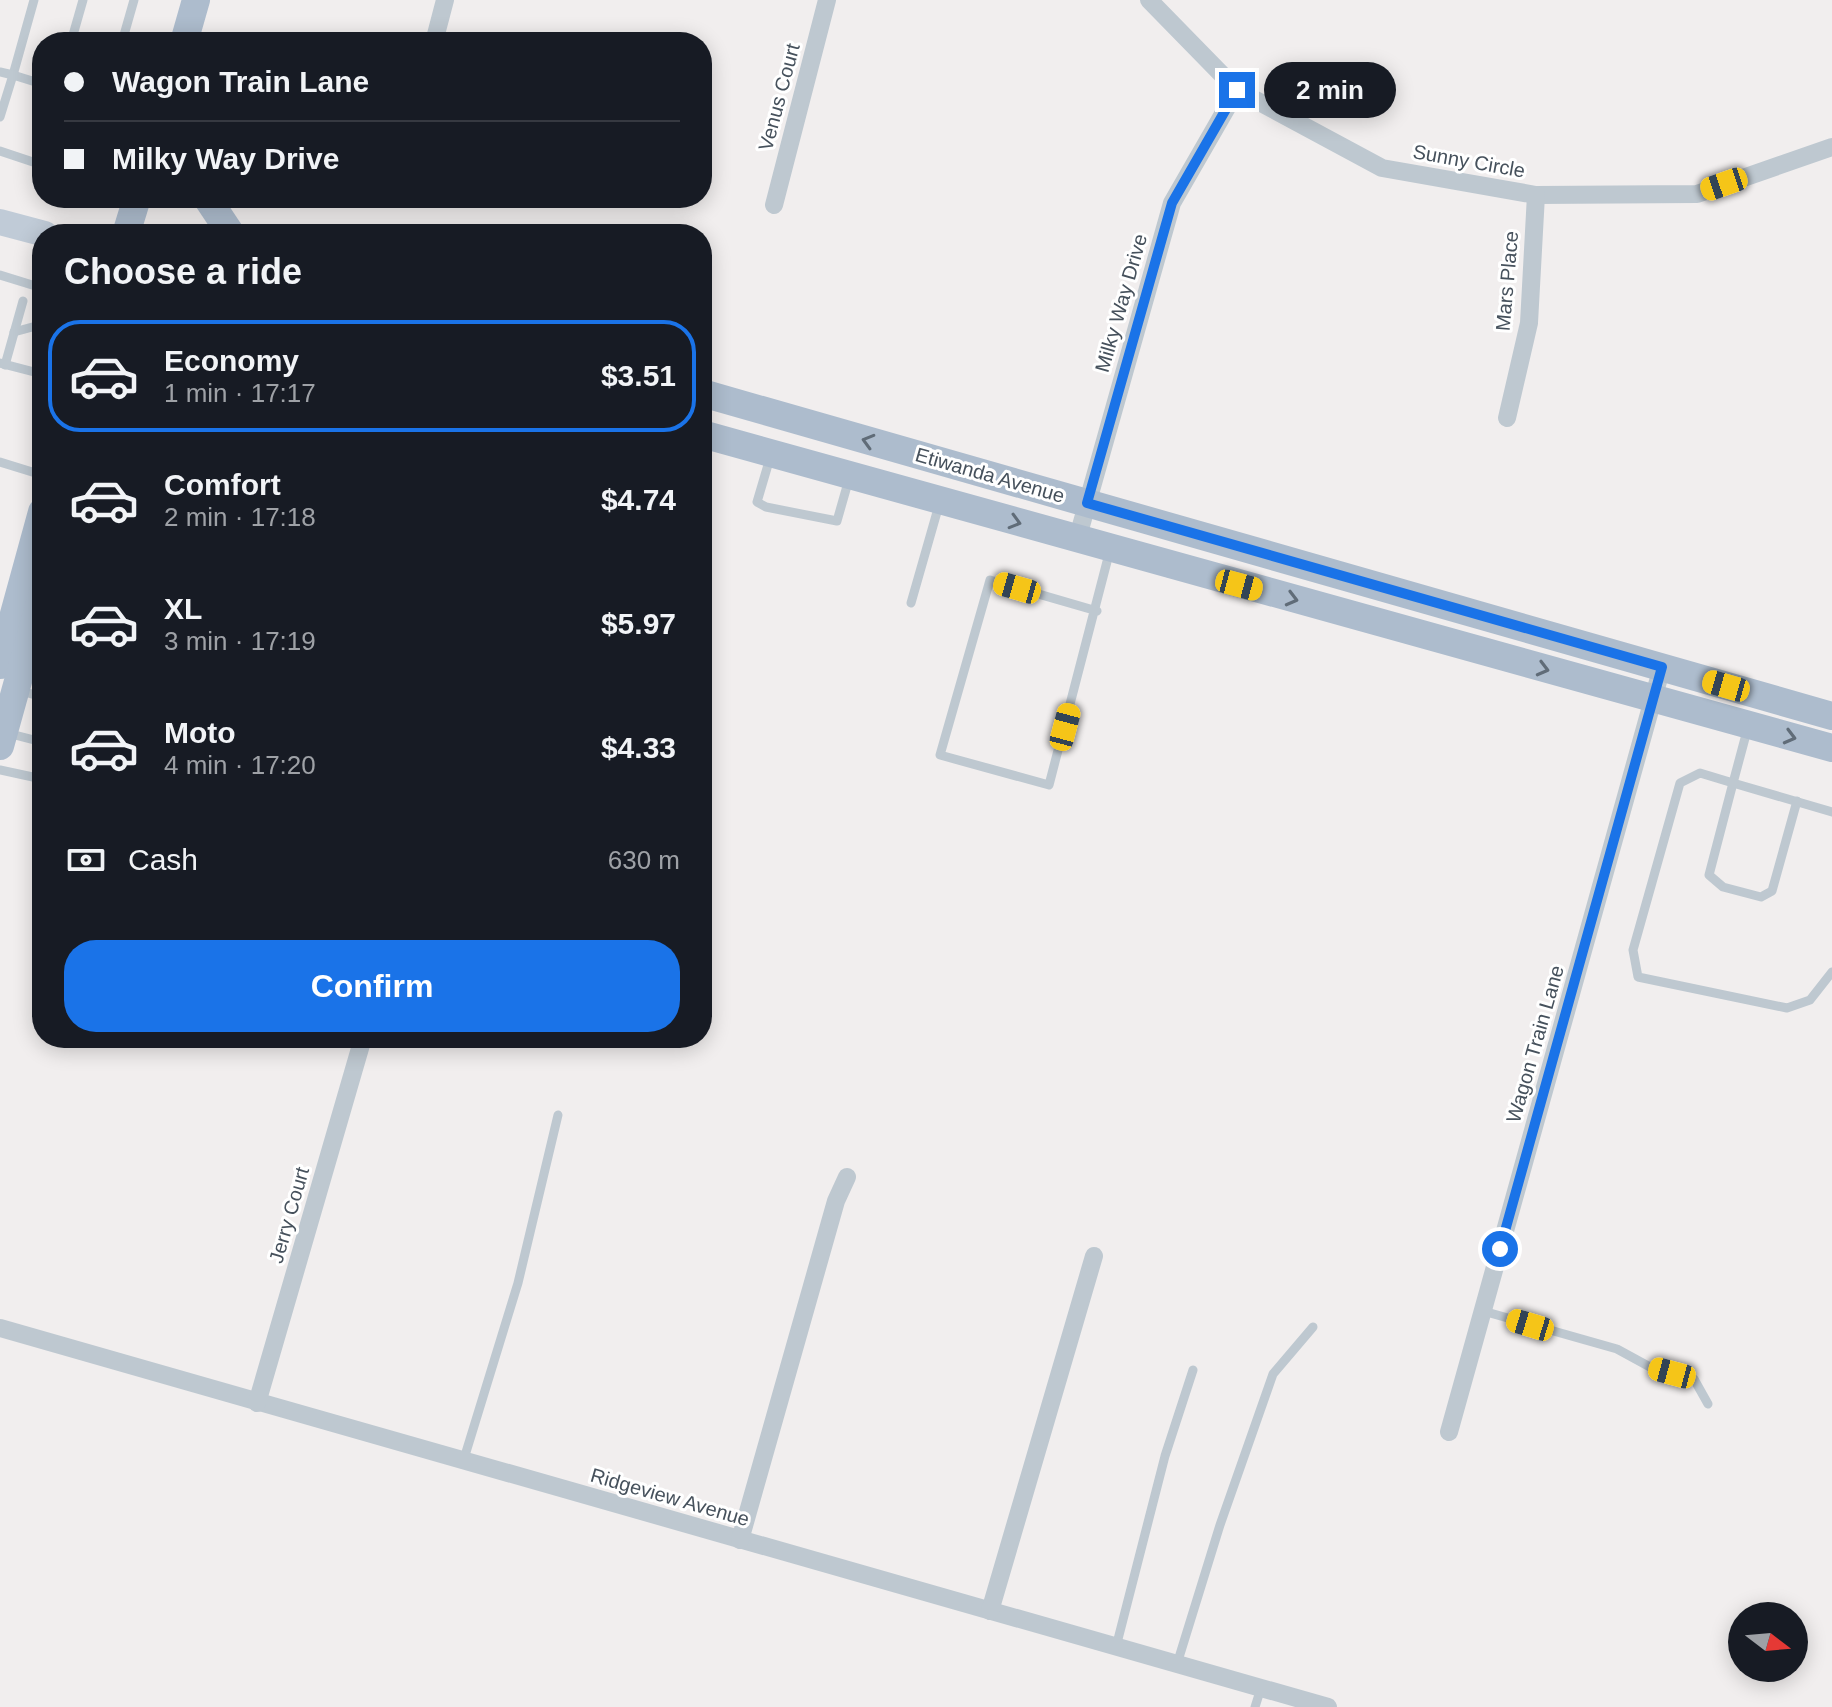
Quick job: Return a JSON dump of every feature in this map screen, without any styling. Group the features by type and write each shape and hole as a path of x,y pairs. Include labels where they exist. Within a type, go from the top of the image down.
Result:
{"main road":[{"path":"187,32 196,3"},
{"path":"196,3 202,32"},
{"name":"Etiwanda Avenue","path":"712,396 1832,716"},
{"name":"Etiwanda Avenue","path":"712,437 1832,748"},
{"path":"0,664 32,548"},
{"path":"2,739 29,693 32,670"}],"street":[{"path":"437,32 445,0"},
{"name":"Venus Court","path":"774,205 827,0"},
{"name":"Sunny Circle","path":"1149,0 1237,90 1382,168 1536,195 1697,194 1832,147"},
{"name":"Milky Way Drive","path":"1077,540 1172,203 1237,90"},
{"name":"Mars Place","path":"1507,418 1529,323 1536,195"},
{"path":"0,222 32,231"},
{"name":"Wagon Train Lane","path":"1449,1432 1662,667"},
{"name":"Jerry Court","path":"257,1403 360,1048"},
{"path":"740,1540 836,1201 847,1177"},
{"path":"990,1611 1094,1256"},
{"name":"Ridgeview Avenue","path":"0,1328 1328,1707"}],"lane":[{"path":"0,117 34,0"},
{"path":"74,32 83,0"},
{"path":"125,32 134,0"},
{"path":"0,72 32,81"},
{"path":"0,151 32,162"},
{"path":"0,275 32,285"},
{"path":"23,301 3,364 32,371"},
{"path":"14,332 32,327"},
{"path":"771,453 757,502 766,507 837,521 849,476"},
{"path":"0,462 32,472"},
{"path":"911,603 940,502"},
{"path":"1097,611 990,580 940,755 1049,785 1097,611 1110,549"},
{"path":"1748,726 1709,875 1723,887 1761,897 1772,891 1797,801"},
{"path":"2,739 32,741"},
{"path":"0,770 32,777"},
{"path":"1832,812 1700,773 1680,783 1633,950 1638,977 1787,1008 1810,1000 1832,972"},
{"path":"463,1462 518,1283 558,1115"},
{"path":"1483,1311 1617,1349 1650,1367 1694,1379 1708,1404"},
{"path":"1177,1664 1220,1525 1273,1374 1313,1327"},
{"path":"1116,1647 1165,1456 1193,1370"},
{"path":"1255,1707 1261,1688"}],"route":[{"path":"1237,90 1172,203 1087,503 1662,667 1500,1249"}]}
